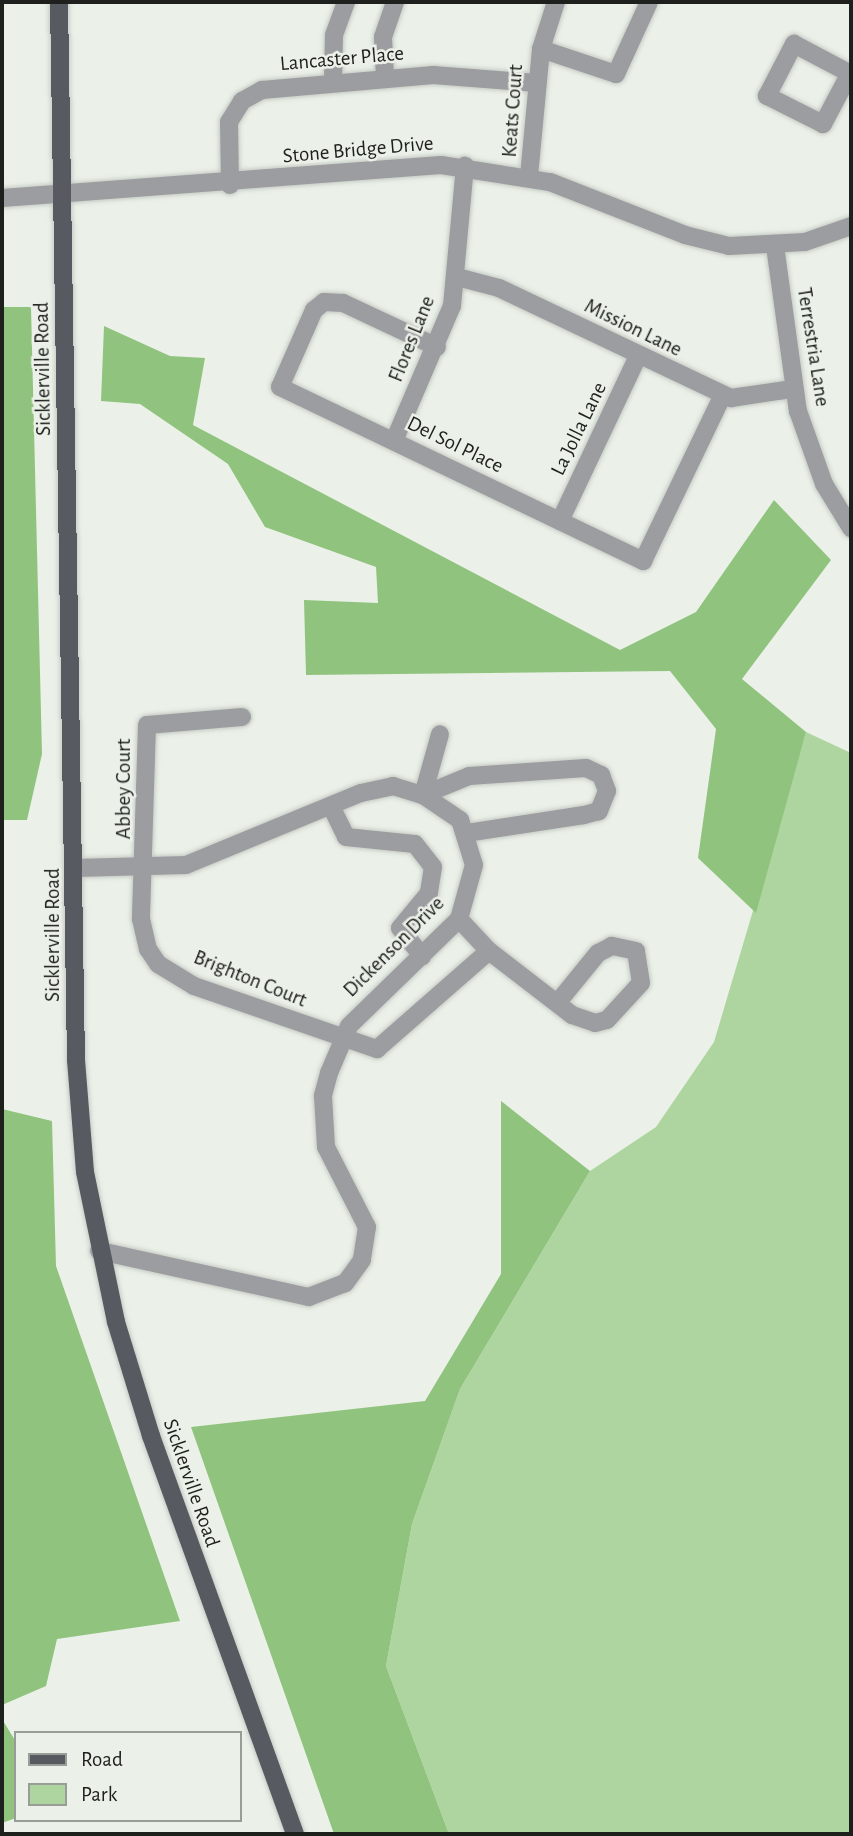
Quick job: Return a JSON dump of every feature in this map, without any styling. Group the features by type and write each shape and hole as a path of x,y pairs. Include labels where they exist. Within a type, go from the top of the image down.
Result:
{"main road":[{"name":"Sicklerville Road","path":"59,2 76,868 76,1060 85,1172 99,1251 151,1436 295,1834"}],"street":[{"path":"333,82 334,35 346,2"},
{"path":"385,78 383,37 395,2"},
{"name":"Keats Court","path":"529,176 541,49 555,2"},
{"name":"Keats Court","path":"541,49 616,74 649,2"},
{"path":"794,44 851,74 823,124 767,96 794,44"},
{"name":"Lancaster Place","path":"230,185 229,122 242,101 262,90 433,75 537,83"},
{"name":"Stone Bridge Drive","path":"2,198 62,197 230,185 407,166 465,166 529,176 699,239 775,246 851,226"},
{"name":"Flores Lane","path":"394,441 437,347 457,277 465,166"},
{"name":"Terrestria Lane","path":"775,246 792,389 824,484 851,527"},
{"name":"Mission Lane","path":"457,277 499,288 723,395 750,399 792,389"},
{"name":"Del Sol Place","path":"437,347 333,301 319,305 279,387 643,561 723,395"},
{"name":"La Jolla Lane","path":"560,520 638,356"},
{"name":"Abbey Court","path":"146,866 147,725 242,717"},
{"path":"423,795 440,734"},
{"path":"76,868 186,865 218,856 331,806 393,786 423,795 460,820 467,833 599,811 607,791 601,775 586,768 469,776 423,795"},
{"path":"331,806 346,837 415,844 433,867 429,893 400,928 422,956"},
{"name":"Dickenson Drive","path":"99,1251 309,1297 345,1283 362,1260 367,1227 326,1147 323,1096 343,1039 383,988 422,956 459,919 474,865 467,833"},
{"name":"Brighton Court","path":"146,866 141,919 148,949 159,964 194,986 377,1049 489,951"},
{"path":"459,919 489,951 572,1015 595,1023 607,1020 641,983 636,951 612,946 598,953 558,1002"}],"green space":[{"path":"2,307 31,307 42,754 27,820 2,820"},
{"path":"104,326 170,356 205,358 193,425 620,650 696,612 774,500 831,560 742,679 806,732 756,913 698,858 716,729 670,671 306,675 304,600 378,603 376,567 265,527 228,464 140,404 101,401"},
{"path":"806,732 851,753 851,1834 449,1834 386,1666 412,1524 460,1389 590,1171 656,1127 714,1042"},
{"path":"501,1101 590,1171 460,1389 412,1524 386,1666 449,1834 334,1834 191,1427 425,1401 501,1274"},
{"path":"2,1109 52,1121 56,1266 180,1621 57,1639 46,1686 2,1705"},
{"path":"2,1719 14,1739 14,1819 2,1823"}]}
